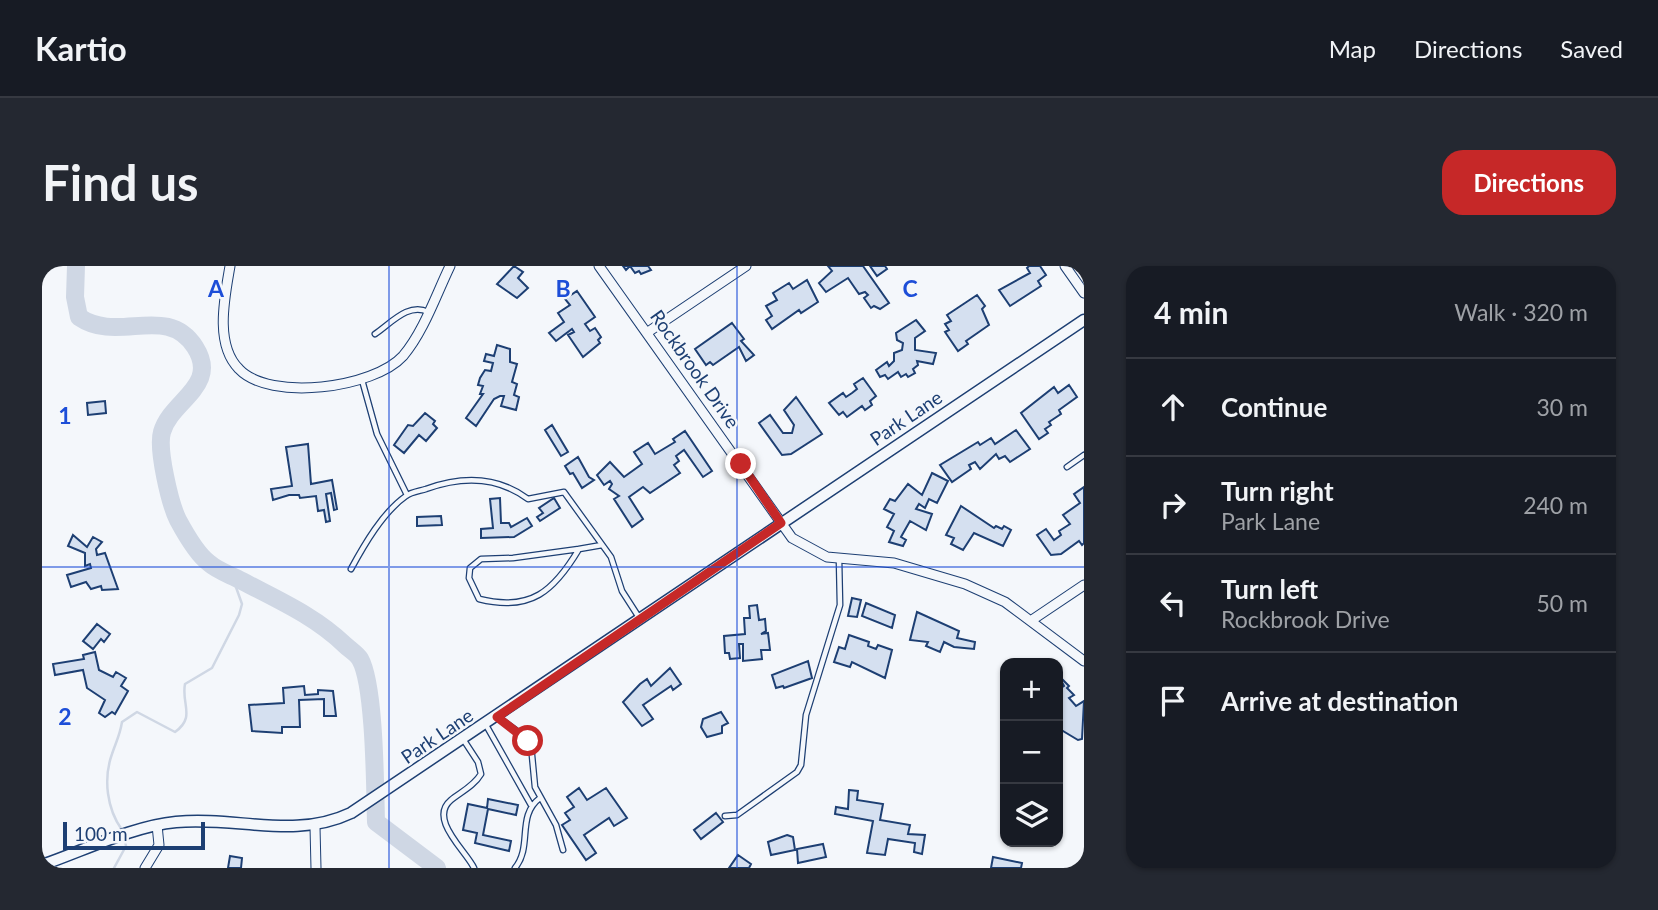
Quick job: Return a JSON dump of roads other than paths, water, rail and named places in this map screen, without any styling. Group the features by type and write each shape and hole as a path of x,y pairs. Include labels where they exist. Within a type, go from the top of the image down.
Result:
{"street":[{"path":"230,266 225,339 239,370 252,378 279,385 319,387 362,380 387,369 402,356 428,312 450,266"},
{"name":"Rockbrook Drive","path":"599,266 792,538 803,546 839,559 894,563 944,576 1005,602 1084,661"},
{"path":"648,332 746,266"},
{"path":"1065,266 1084,293"},
{"name":"Park Lane","path":"42,865 157,825 197,821 292,828 314,827 364,806 1084,320"},
{"path":"1032,620 1084,585"},
{"path":"145,868 159,845 157,825"},
{"path":"314,827 316,868"}],"lane":[{"path":"376,334 411,309 420,308 428,312"},
{"path":"362,380 377,434 407,495"},
{"path":"1067,467 1084,455"},
{"path":"351,569 386,517 407,495 444,482 470,479 512,487 528,499 564,492 611,557 622,591 640,620"},
{"path":"579,549 562,577 547,593 499,604 479,599 473,590 470,568 481,559 513,558 602,545"},
{"path":"725,816 737,815 797,772 801,765 806,715 840,605 839,559"},
{"path":"497,717 524,736 531,745 534,780 540,798 556,825 563,850"},
{"path":"486,724 531,804"},
{"path":"463,739 478,762 481,774 447,804 444,818 447,831 466,852 474,868"},
{"path":"515,868 524,855 526,822 531,804 540,798"}],"waterway":[{"path":"76,266 75,297 79,317 110,327 156,325 171,328 184,334 195,347 202,372 198,383 167,421 161,440 165,476 178,520 196,549 213,566 309,617 359,657 369,691 376,822 437,868"},
{"path":"122,830 113,813 107,783 109,764 122,722 137,712 175,732 185,721 185,684 212,668 239,615 242,604 232,576"},
{"path":"114,868 126,846 124,836"}]}
